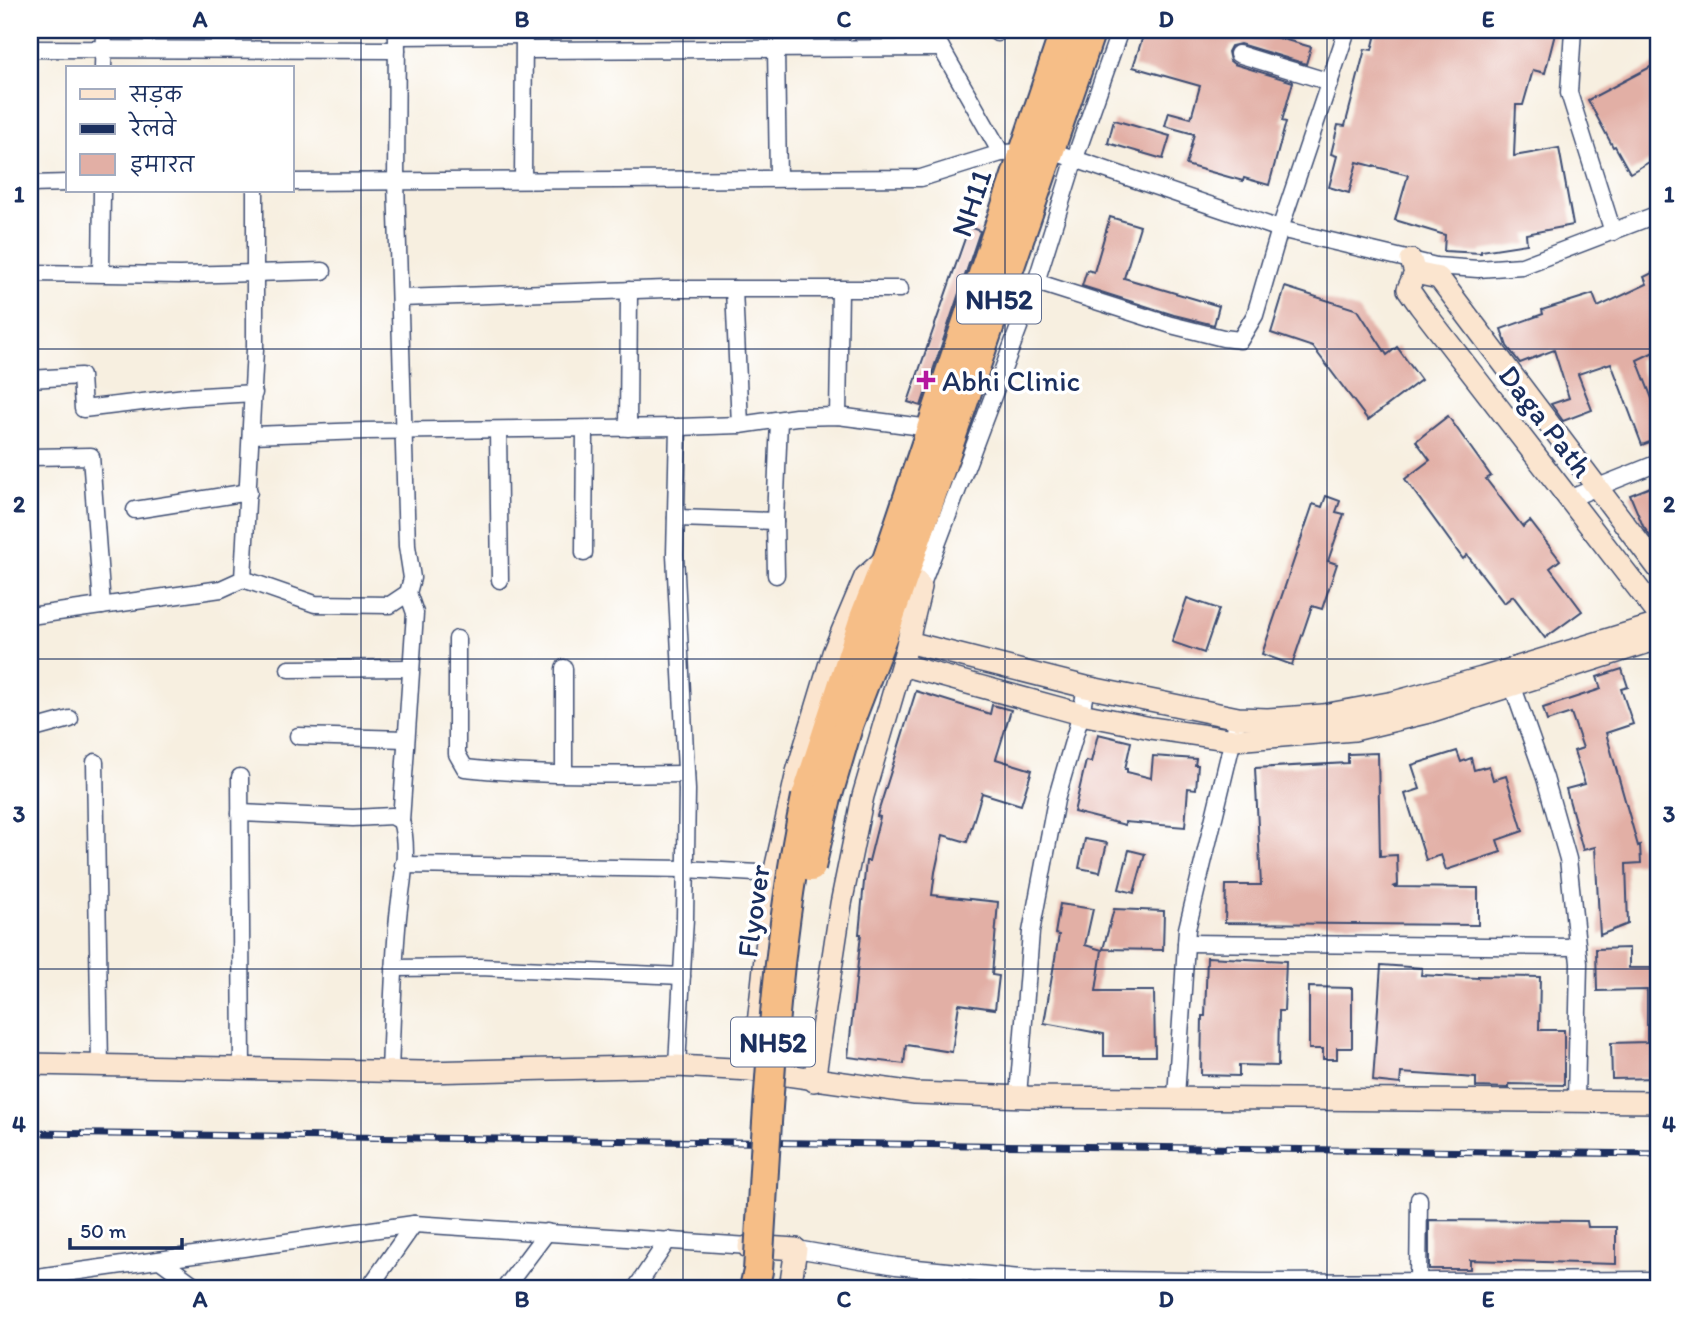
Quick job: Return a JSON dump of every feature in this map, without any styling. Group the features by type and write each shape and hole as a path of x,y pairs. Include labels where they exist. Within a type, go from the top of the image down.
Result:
{"highway":[{"name":"NH11","path":"905,571 930,428 1038,154 1065,30"},
{"name":"NH52","path":"905,571 1038,154 1091,30"},
{"name":"Flyover","path":"754,1288 758,1271 778,962 794,856 849,723 905,571"},
{"name":"Flyover","path":"774,1288 797,962 817,798"}],"street":[{"path":"103,30 103,66"},
{"path":"931,30 941,48 1038,154"},
{"path":"814,1081 841,904 863,796 908,642 905,571 1036,282 1038,154 1120,30"},
{"path":"1036,282 1171,325 1240,340 1255,315 1280,229 1347,30"},
{"path":"1573,30 1569,93 1613,232"},
{"path":"390,1072 394,968 403,865 404,831 401,821 415,613 408,593 412,578 407,546 396,181 397,38"},
{"path":"30,49 103,49 397,38 524,38 776,49 941,48"},
{"path":"523,180 524,38"},
{"path":"776,49 778,178"},
{"path":"1238,54 1330,82"},
{"path":"294,182 921,177 1038,154 1413,267 1439,278 1658,568"},
{"path":"30,184 66,183"},
{"path":"101,273 103,192"},
{"path":"243,579 254,393 255,192"},
{"path":"1413,267 1522,267 1658,214"},
{"name":"Daga Path","path":"1413,267 1408,289 1658,614"},
{"path":"30,273 180,275 323,271"},
{"path":"734,289 740,425"},
{"path":"838,416 839,289"},
{"path":"400,298 629,290 900,289"},
{"path":"628,428 629,290"},
{"path":"30,379 81,376 83,409 185,397 254,393"},
{"path":"252,435 740,425 779,419 838,416 930,428"},
{"path":"776,575 779,419"},
{"path":"677,1066 682,976 686,774 675,555 678,427"},
{"path":"584,553 585,429"},
{"path":"498,431 500,580"},
{"path":"30,457 91,456 102,606"},
{"path":"1568,499 1658,463"},
{"path":"135,510 249,492"},
{"path":"676,518 775,521"},
{"path":"751,1070 774,874 797,772 834,653 865,577 905,571"},
{"path":"30,616 221,589 243,579 315,604 390,605 408,593"},
{"path":"902,665 1081,714 1234,740 1354,730 1429,712 1510,677 1658,624"},
{"path":"457,639 457,754 465,768 564,773 686,774"},
{"path":"908,642 1086,687 1238,718 1268,719 1323,715 1510,677 1658,639"},
{"path":"289,669 411,668"},
{"path":"564,668 564,773"},
{"path":"1510,677 1545,778 1568,859 1577,947 1576,1101"},
{"path":"1018,1096 1031,932 1056,800 1086,687"},
{"path":"1176,1097 1187,929 1238,718"},
{"path":"30,730 70,719"},
{"path":"298,736 406,739"},
{"path":"95,762 100,1066"},
{"path":"240,777 242,1070"},
{"path":"240,813 353,818 392,816 401,821"},
{"path":"403,865 685,869 774,874"},
{"path":"1186,943 1577,947"},
{"path":"394,968 480,967 682,976"},
{"path":"30,1064 390,1072 677,1066 751,1070 814,1081 915,1093 1658,1102"},
{"path":"1418,1282 1419,1199"},
{"path":"369,1288 414,1224"},
{"path":"30,1278 414,1224 796,1249 896,1266 1032,1279 1260,1285 1418,1282 1465,1285 1565,1284 1658,1280"},
{"path":"505,1288 547,1232"},
{"path":"636,1288 668,1240"},
{"path":"742,1288 749,1245"},
{"path":"790,1288 796,1249"},
{"path":"160,1259 198,1288"}],"building":[{"path":"1145,30 1251,30 1311,47 1306,64 1240,44 1231,46 1228,52 1230,61 1234,64 1293,82 1282,121 1286,122 1269,185 1244,178 1243,181 1186,165 1194,134 1165,126 1169,112 1191,118 1200,86 1133,67"},
{"path":"1377,30 1556,30 1545,73 1533,70 1523,105 1516,105 1514,156 1559,148 1573,225 1526,234 1527,244 1481,253 1444,251 1445,235 1395,220 1408,175 1357,162 1349,193 1329,187 1337,156 1331,154 1338,125 1345,126 1365,49 1372,50"},
{"path":"1658,63 1658,157 1630,173 1588,100"},
{"path":"1114,120 1170,136 1163,159 1108,143"},
{"path":"1110,217 1140,226 1124,278 1219,306 1214,325 1082,286 1087,270 1094,272"},
{"path":"969,227 980,231 921,406 908,402"},
{"path":"1658,270 1658,350 1637,360 1658,414 1658,439 1642,445 1611,363 1578,374 1592,410 1563,421 1551,404 1569,398 1554,350 1520,363 1507,346 1501,329 1543,314 1542,310 1593,294 1598,307 1647,284 1644,277"},
{"path":"1285,287 1358,310 1387,355 1397,347 1421,380 1368,420 1313,347 1271,333"},
{"path":"1448,416 1491,476 1486,479 1523,527 1530,521 1560,560 1550,568 1582,611 1545,638 1513,596 1504,603 1467,555 1463,559 1405,479 1430,460 1416,441"},
{"path":"1658,484 1658,538 1653,540 1643,526 1630,495"},
{"path":"1326,496 1340,501 1336,512 1344,514 1328,561 1337,564 1322,609 1312,606 1292,665 1262,654 1313,504 1322,507"},
{"path":"1187,598 1219,609 1204,653 1172,642"},
{"path":"1622,669 1628,687 1621,689 1633,724 1606,733 1638,846 1640,845 1641,863 1626,864 1628,924 1600,935 1595,847 1583,850 1566,789 1585,784 1574,751 1583,748 1571,713 1547,721 1543,708 1601,689 1597,677"},
{"path":"916,691 990,714 992,705 1011,710 996,759 1032,770 1021,805 982,793 967,842 943,835 935,872 932,895 998,902 992,975 999,976 995,1009 959,1004 952,1052 906,1045 904,1064 848,1057 866,861 869,861 880,817 877,816"},
{"path":"1098,734 1131,742 1125,769 1127,772 1151,778 1153,756 1196,759 1196,789 1188,788 1185,827 1125,822 1125,825 1074,812 1086,761 1091,762"},
{"path":"1457,751 1461,762 1471,758 1474,770 1489,766 1493,780 1506,776 1523,831 1497,840 1501,852 1446,870 1441,855 1426,860 1405,794 1420,789 1412,765"},
{"path":"1378,753 1380,856 1397,855 1398,885 1393,887 1478,888 1478,925 1225,923 1226,885 1261,885 1255,768 1348,763 1348,754"},
{"path":"1085,839 1107,843 1100,872 1079,868"},
{"path":"1129,850 1145,854 1134,893 1119,889"},
{"path":"1060,904 1093,909 1085,945 1102,950 1096,991 1154,991 1155,1056 1104,1056 1104,1034 1044,1023 1059,935 1055,934"},
{"path":"1114,909 1164,911 1163,950 1103,949"},
{"path":"1629,948 1629,968 1658,968 1658,1078 1612,1079 1611,1043 1647,1042 1647,990 1597,991 1596,949"},
{"path":"1207,957 1286,961 1284,1011 1279,1011 1278,1066 1239,1065 1239,1076 1201,1075"},
{"path":"1381,965 1422,968 1421,975 1540,977 1539,1030 1564,1030 1564,1085 1509,1084 1509,1088 1476,1087 1476,1078 1401,1073 1400,1084 1373,1081"},
{"path":"1309,987 1352,988 1352,1048 1337,1048 1337,1059 1323,1059 1323,1049 1309,1049"},
{"path":"1429,1220 1587,1221 1588,1227 1616,1227 1616,1264 1470,1260 1470,1269 1429,1269"}],"railway":[{"path":"30,1133 1658,1154"}],"place":[{"name":"Abhi Clinic","path":"926,380"}]}
